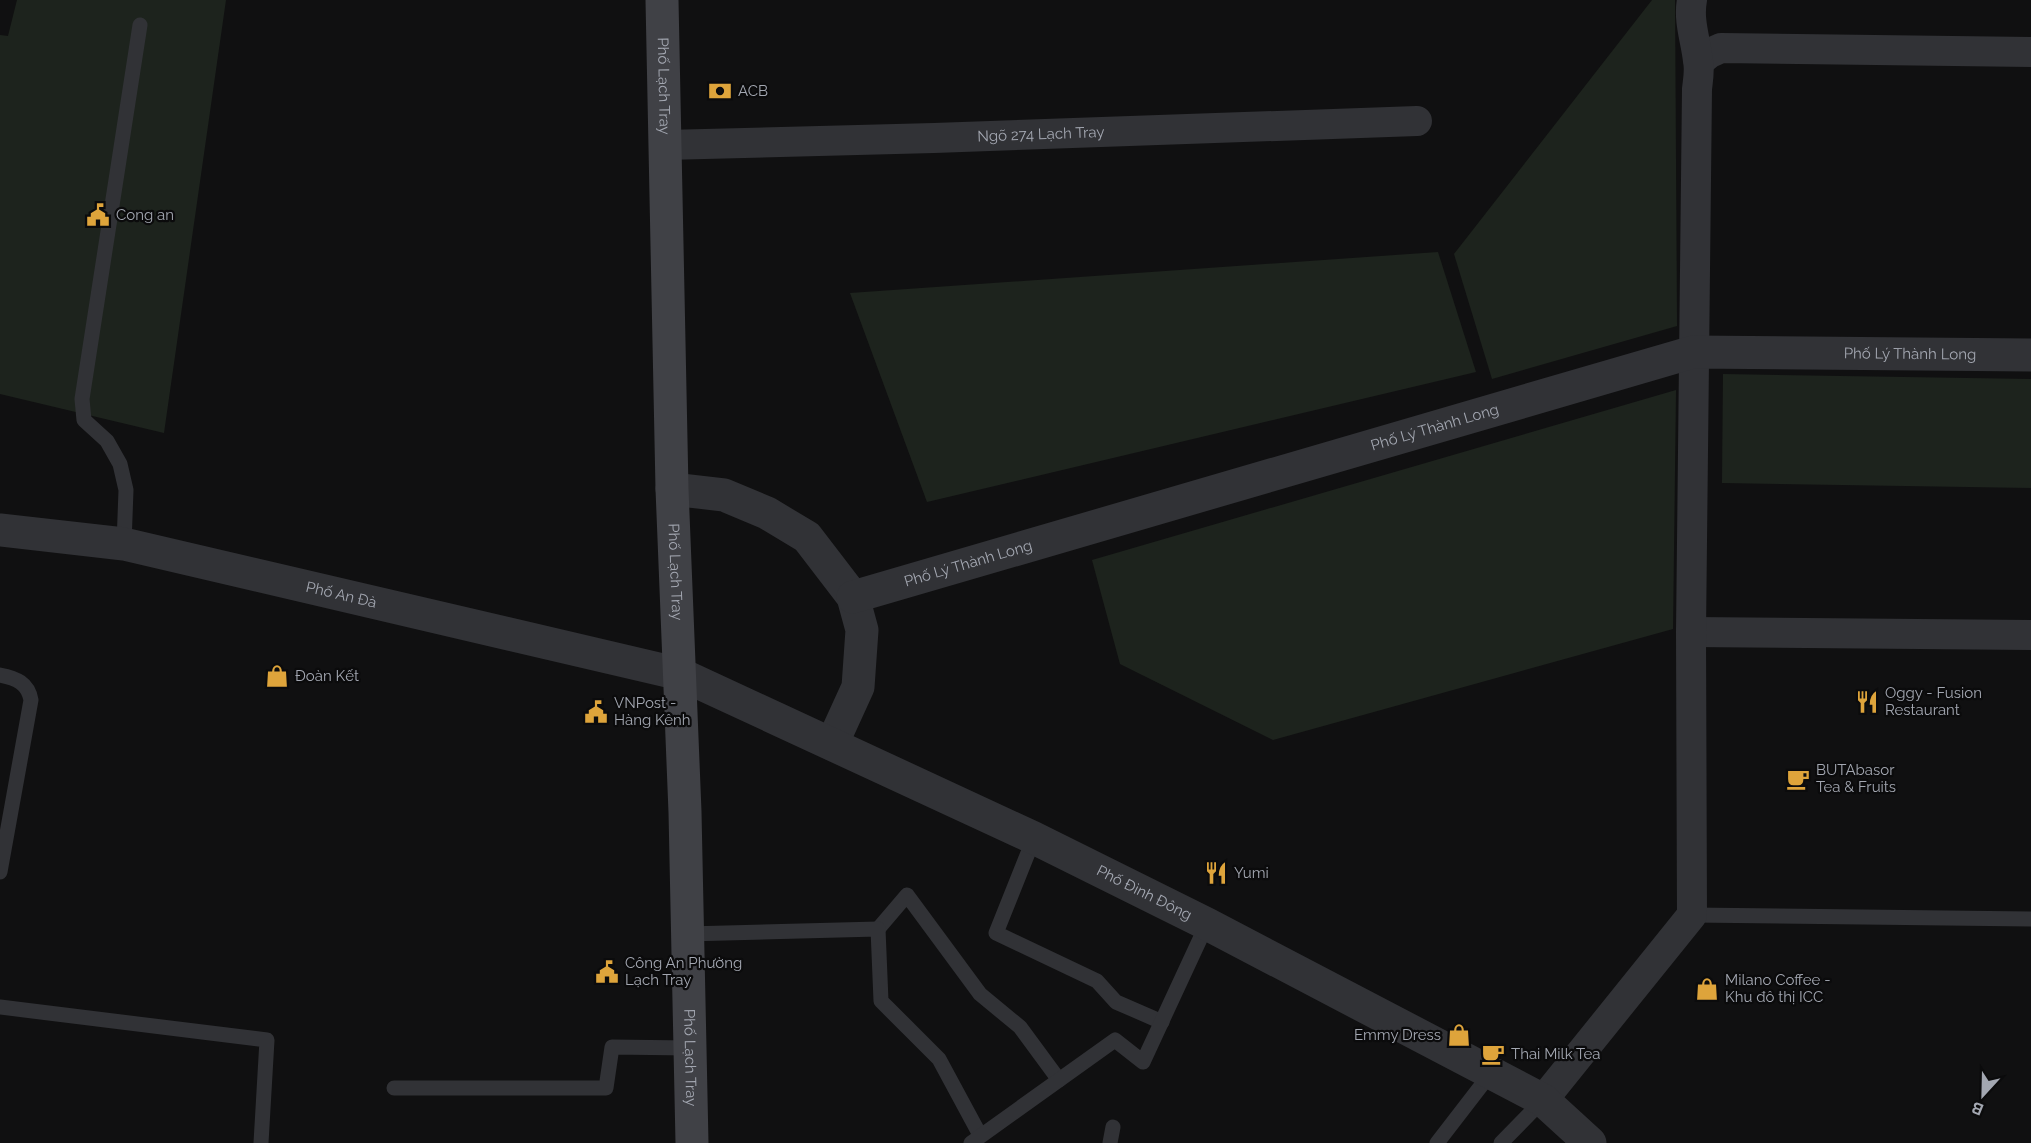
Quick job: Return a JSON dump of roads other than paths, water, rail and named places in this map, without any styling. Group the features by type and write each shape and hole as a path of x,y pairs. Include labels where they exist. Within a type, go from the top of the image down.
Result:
{"main road":[{"name":"Phố Lạch Tray","path":"662,0 672,489 680,674 692,1143"}],"street":[{"path":"1543,1100 1692,915 1690,632 1699,62 1692,27 1690,8 1692,0"},
{"path":"1699,62 1721,48 2031,52"},
{"name":"Ngõ 274 Lạch Tray","path":"665,145 1417,121"},
{"name":"Phố Lý Thành Long","path":"853,597 1693,352 2031,355"},
{"path":"672,489 724,495 767,513 807,537 853,597 862,630 858,687 832,744"},
{"name":"Phố An Đà","path":"0,530 124,544 680,674"},
{"path":"1690,632 2031,635"},
{"name":"Phố Đình Đông","path":"680,674 1034,838 1207,924 1543,1100 1590,1143"}],"lane":[{"path":"124,544 126,490 120,464 107,441 84,420 82,399 140,26"},
{"path":"0,675 24,683 30,692 31,700 5,818 0,872"},
{"path":"1034,838 996,933 1097,981 1116,1002 1162,1022"},
{"path":"1059,1080 1020,1027 980,994 907,895 878,929 881,1002 939,1059 975,1139 1059,1080 1115,1040 1143,1062 1207,924"},
{"path":"1692,915 2031,919"},
{"path":"687,934 878,929"},
{"path":"0,1007 267,1040 261,1143"},
{"path":"394,1088 606,1088 612,1047 689,1048"},
{"path":"1437,1143 1491,1073"},
{"path":"1501,1143 1543,1100"},
{"path":"1110,1143 1113,1127"}],"place":[{"name":"ACB","path":"720,91"},
{"name":"Cong an","path":"98,215"},
{"name":"Đoàn Kết","path":"277,676"},
{"name":"Oggy - Fusion Restaurant","path":"1867,702"},
{"name":"VNPost - Hàng Kênh","path":"596,712"},
{"name":"BUTAbasor Tea & Fruits","path":"1798,779"},
{"name":"Yumi","path":"1216,873"},
{"name":"Công An Phường Lạch Tray","path":"607,972"},
{"name":"Milano Coffee - Khu đô thị ICC","path":"1707,989"},
{"name":"Emmy Dress","path":"1459,1035"},
{"name":"Thai Milk Tea","path":"1493,1054"}]}
